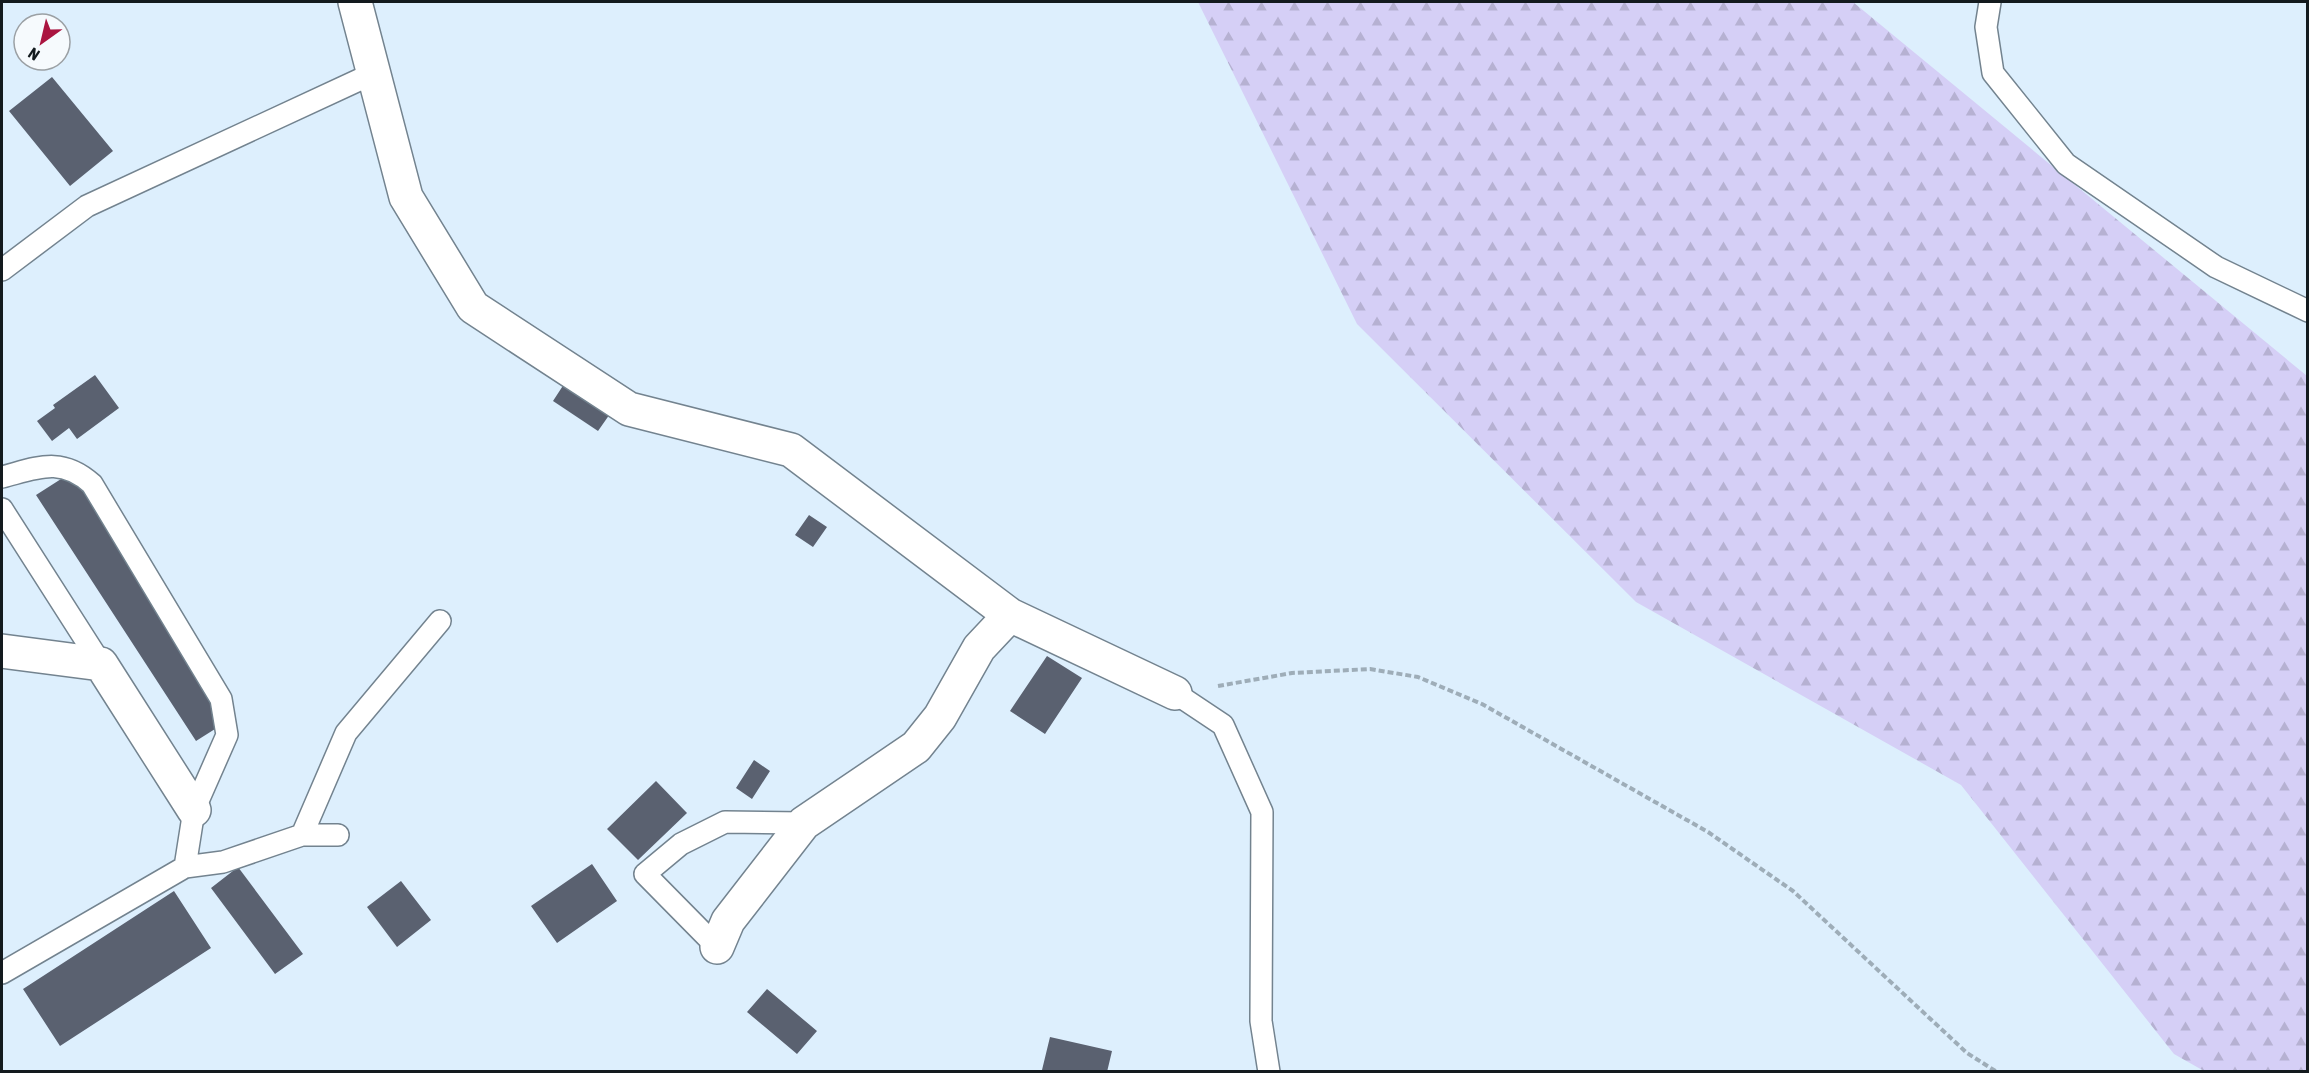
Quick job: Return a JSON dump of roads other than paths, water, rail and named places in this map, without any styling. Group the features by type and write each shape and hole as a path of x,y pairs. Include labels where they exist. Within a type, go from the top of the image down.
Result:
{"street":[{"path":"355,2 406,197 473,307 629,409 791,450 1010,615 1175,693"},
{"path":"717,947 728,921 804,823 916,747 940,717 979,648 1010,615"},
{"path":"2,651 100,664 195,810"}],"lane":[{"path":"1990,2 1986,27 1993,73 2066,164 2216,267 2307,311"},
{"path":"2,270 87,206 374,73"},
{"path":"2,477 49,465 72,469 92,484 221,699 227,735 195,810 185,867"},
{"path":"2,509 100,664"},
{"path":"302,835 346,733 440,621"},
{"path":"1175,693 1223,725 1262,812 1261,1021 1269,1071"},
{"path":"717,947 645,874 681,844 725,822 804,823"},
{"path":"2,973 185,867 223,862 302,835 338,835"}]}
